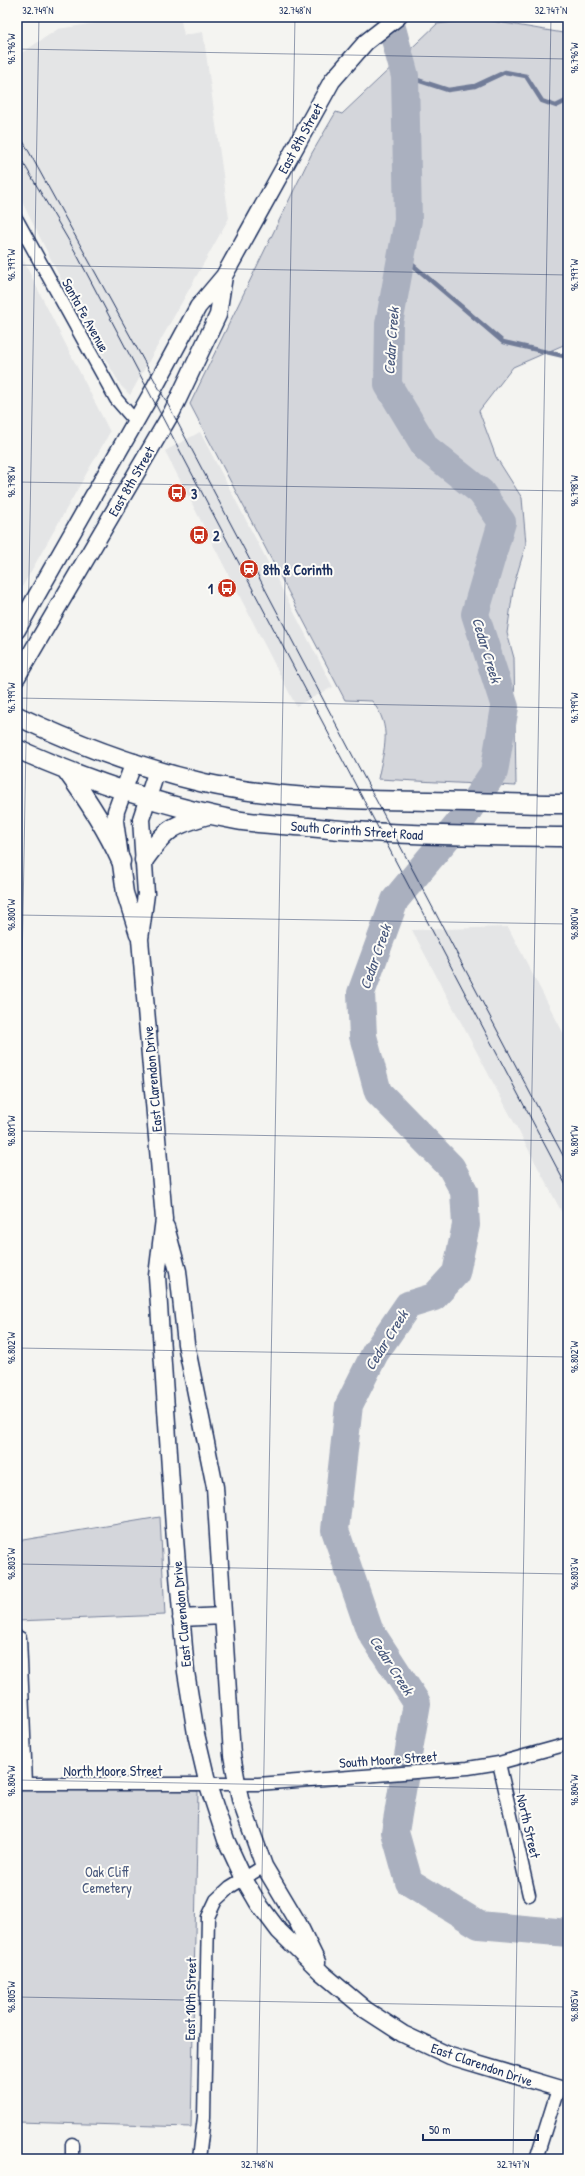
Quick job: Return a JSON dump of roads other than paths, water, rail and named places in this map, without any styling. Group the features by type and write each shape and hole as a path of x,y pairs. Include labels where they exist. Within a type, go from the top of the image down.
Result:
{"main road":[{"name":"South Corinth Street Road","path":"17,716 47,730 134,762 205,783 287,796 346,800 568,804"},
{"name":"South Corinth Street Road","path":"17,749 66,770 148,798 208,815 238,820 349,831 502,837 568,837"},
{"path":"66,770 92,805 107,831 121,861"},
{"path":"144,860 166,831 179,823 208,815"}],"street":[{"name":"East 8th Street","path":"17,630 136,422 198,308 224,276 332,81 366,42 398,17"},
{"name":"Santa Fe Avenue","path":"17,220 116,399 136,422"},
{"name":"East 8th Street","path":"17,677 172,412 218,315 224,276"},
{"name":"East Clarendon Drive","path":"134,762 116,811 115,821 125,893 140,939"},
{"name":"East Clarendon Drive","path":"157,770 141,819 146,894 140,939 164,1219 178,1271 186,1344 215,1487 232,1755 237,1784 249,1825 264,1866 298,1923 322,1973"},
{"name":"East Clarendon Drive","path":"164,1219 157,1276 181,1618 192,1710 208,1785 226,1840 244,1879 258,1903 279,1931 322,1973 366,2010 403,2034 450,2056 563,2090"},
{"path":"181,1618 223,1616"},
{"path":"20,1638 21,1784"},
{"name":"South Moore Street","path":"208,1785 437,1770 499,1763 568,1744"},
{"name":"North Street","path":"499,1763 529,1895"},
{"name":"North Moore Street","path":"21,1784 208,1785"},
{"name":"East 10th Street","path":"199,2159 204,2117 208,1917 216,1900 230,1887 264,1866"},
{"path":"536,2159 563,2090"},
{"path":"72,2144 72,2159"}],"waterway":[{"name":"Cedar Creek","path":"389,17 405,76 408,220 389,324 388,385 426,448 481,492 502,522 475,614 505,707 494,772 461,821 395,900 361,993 363,1036 378,1092 451,1167 464,1191 466,1225 456,1273 434,1297 408,1305 375,1353 349,1405 335,1530 369,1629 417,1703 395,1832 409,1882 479,1925 568,1933"},
{"path":"405,76 448,90 475,86 505,72 526,76 542,101 556,106 568,100"},
{"path":"401,255 503,342 568,357"}],"tram line":[{"path":"17,130 172,412 568,1165"},
{"path":"17,152 76,253 568,1189"}],"place":[{"name":"3","path":"177,493"},
{"name":"2","path":"199,535"},
{"name":"8th & Corinth","path":"249,569"},
{"name":"1","path":"227,588"}],"park label":[{"name":"Oak Cliff Cemetery","path":"107,1880"}]}
